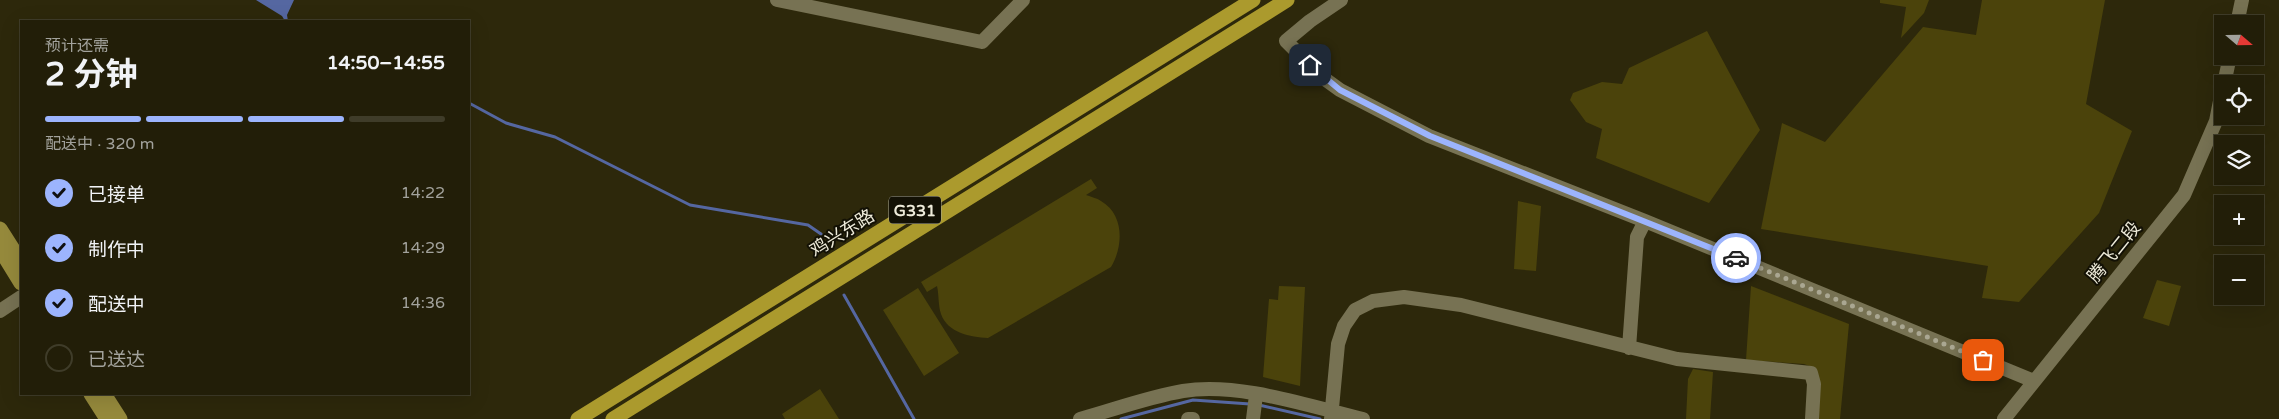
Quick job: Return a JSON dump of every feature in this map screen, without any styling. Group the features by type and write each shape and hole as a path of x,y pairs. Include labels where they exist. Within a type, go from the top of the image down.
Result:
{"highway":[{"name":"鸡兴东路","path":"578,419 1253,0"},
{"name":"鸡兴东路","path":"613,419 1288,0"}],"main road":[{"path":"0,228 20,260"},
{"path":"0,249 20,281"},
{"path":"92,395 107,419"},
{"path":"105,395 120,419"}],"street":[{"path":"777,0 982,42 1023,0"},
{"path":"1341,0 1310,21 1286,41 1322,77 1340,90 1430,136 1645,221 2034,381"},
{"path":"2239,15 2242,0"},
{"name":"腾飞二段","path":"2004,419 2184,195 2214,125"},
{"path":"1629,348 1637,237 1645,221"},
{"path":"1331,415 1338,344 1344,326 1355,310 1373,301 1404,297 1461,305 1677,359 1810,373 1814,384 1812,419"},
{"path":"0,311 20,298"},
{"path":"1083,419 1184,391 1226,390 1256,395 1331,415 1363,419"},
{"path":"1253,419 1256,395"},
{"path":"1188,419 1193,419"}],"shaded area":[{"path":"1880,0 1929,0 1924,13 1901,38 1906,7 1880,3"},
{"path":"1982,0 2105,0 2086,104 2132,131 2099,213 2019,302 1982,298 1988,266 1761,229 1782,123 1825,142 1923,27 1976,35"},
{"path":"1707,31 1760,130 1709,203 1596,158 1602,129 1586,122 1570,100 1573,93 1602,82 1622,84 1629,68"},
{"path":"1091,179 1097,188 1086,195 1099,200 1109,207 1118,223 1120,232 1118,250 1111,267 988,338 960,333 949,326 941,314 937,286 927,292 921,282"},
{"path":"1518,201 1541,206 1536,271 1514,269"},
{"path":"2157,280 2181,286 2169,326 2143,318"},
{"path":"1279,286 1305,287 1300,386 1263,377 1269,299 1278,300"},
{"path":"1751,286 1849,324 1840,419 1818,419 1815,368 1804,364 1746,360"},
{"path":"918,288 959,353 924,376 883,310"},
{"path":"1693,369 1713,372 1710,419 1686,419 1688,379"},
{"path":"820,389 839,419 785,419 782,414"}],"water":[{"path":"256,0 294,0 287,15 288,20 284,20 282,16"}],"waterway":[{"path":"470,104 506,123 555,137 690,205 808,225 821,234"},
{"path":"844,295 914,419"},
{"path":"1121,419 1193,400 1250,404"},
{"path":"1259,405 1320,419"}],"way so far":[{"path":"1736,258 1983,360"}],"route":[{"path":"1310,65 1322,77 1340,90 1430,136 1736,258"}]}
